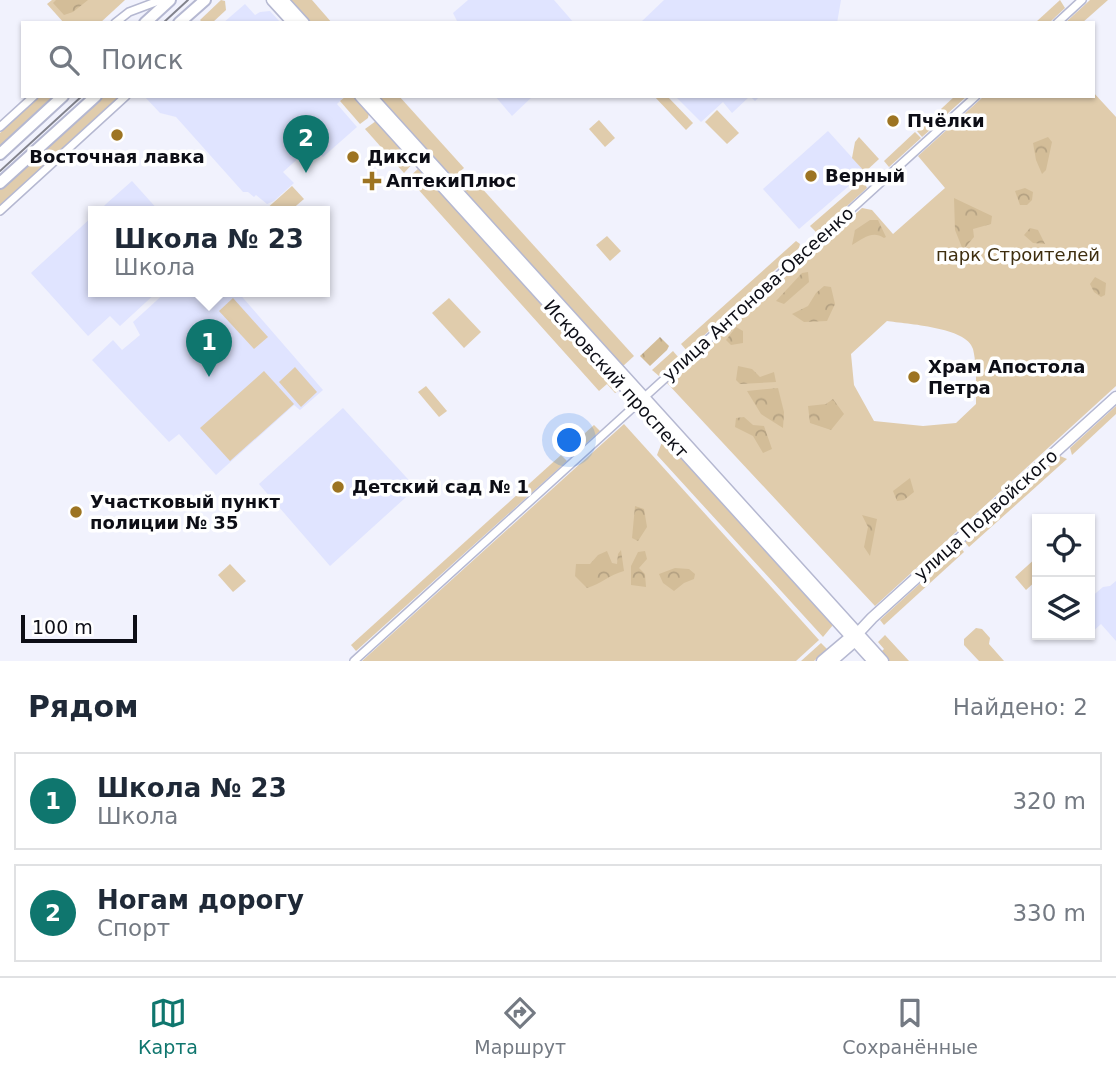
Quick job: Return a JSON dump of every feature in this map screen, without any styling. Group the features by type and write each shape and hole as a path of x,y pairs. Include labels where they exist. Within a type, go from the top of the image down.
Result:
{"main road":[{"path":"147,21 170,0"},
{"path":"188,18 205,0"},
{"path":"0,153 61,98"},
{"path":"0,183 94,98"}],"street":[{"path":"118,21 129,12 161,0"},
{"path":"272,0 291,21"},
{"path":"283,0 302,21"},
{"path":"1059,21 1082,0"},
{"path":"0,127 32,98"},
{"path":"0,211 124,98"},
{"name":"Искровский проспект","path":"361,98 641,400"},
{"name":"Искровский проспект","path":"373,98 873,661"},
{"name":"улица Антонова-Овсеенко","path":"354,661 974,98"},
{"name":"улица Подвойского","path":"832,661 854,637 1116,397"},
{"name":"Искровский проспект","path":"854,637 883,661"},
{"name":"улица Подвойского","path":"822,661 854,637"}],"shaded area":[{"path":"468,0 554,0 572,21 457,21 453,13"},
{"path":"664,0 841,0 837,21 642,21"},
{"path":"245,4 255,15 270,11 279,21 225,21"},
{"path":"146,98 343,98 337,104 357,127 323,157 312,146 283,172 294,183 267,204 256,195 254,197 243,192 176,117 160,113"},
{"path":"497,98 531,98 512,116"},
{"path":"677,98 748,98 732,113 723,102 701,122"},
{"path":"828,131 865,172 799,229 763,189"},
{"path":"132,181 154,206 104,206"},
{"path":"88,221 88,297 151,297 120,326 110,316 88,336 31,273"},
{"path":"160,297 242,297 323,390 300,410 294,405 216,475 179,434 169,442 92,360 113,340 122,350 140,335 133,322"},
{"name":"Детский сад № 1","path":"343,408 416,488 330,566 259,484"},
{"path":"1116,581 1116,641 1101,624 1095,629 1095,594 1103,587"}],"green space":[{"path":"52,0 125,0 102,21 62,21 47,4"},
{"path":"56,0 88,0 73,12 64,15 53,3"},
{"path":"221,0 225,1 226,10 214,21 200,20"},
{"path":"289,0 312,0 330,21 308,21"},
{"path":"1060,0 1065,8 1051,21 1037,21"},
{"path":"1090,0 1108,0 1084,21 1067,21"},
{"name":"парк Строителей","path":"1095,94 1116,117 1116,386 875,606 667,383 862,208 872,210 893,234 945,188 918,156 982,98 1095,98","holes":["887,321 921,325 960,336 973,349 976,404 956,423 923,426 874,421 854,385 851,354"]},
{"path":"38,98 56,98 0,149 0,133"},
{"path":"100,98 118,98 0,205 0,189"},
{"path":"344,98 355,98 369,113 368,118 360,124 340,101"},
{"path":"379,98 401,98 464,168 454,177 449,176"},
{"path":"656,98 669,98 693,123 686,130"},
{"path":"953,98 965,98 946,115 941,109"},
{"path":"717,110 739,133 727,144 705,122"},
{"path":"939,111 945,117 922,137 917,131"},
{"path":"599,120 615,138 605,147 589,129"},
{"path":"376,121 414,162 404,173 365,129"},
{"path":"915,132 921,138 889,167 884,161"},
{"path":"859,137 879,159 865,172 852,158 855,142"},
{"path":"1048,137 1052,142 1046,170 1042,174 1033,143"},
{"path":"419,168 620,390 615,393 607,384 599,391 408,178"},
{"path":"468,173 634,356 622,367 458,186 458,182"},
{"path":"863,180 867,188 817,233 810,226"},
{"path":"292,186 304,199 296,206 270,206"},
{"path":"1025,188 1033,192 1032,200 1027,205 1020,205 1015,191"},
{"path":"954,198 992,216 991,224 973,229 974,237 963,250 955,230"},
{"path":"870,220 878,220 886,237 872,235 852,245 855,230"},
{"path":"1030,228 1038,230 1045,244 1033,243 1024,235"},
{"path":"607,236 621,251 610,261 596,245"},
{"path":"796,241 800,244 799,248 687,351 681,344"},
{"path":"808,272 809,282 784,304 776,301 802,273"},
{"path":"1095,277 1106,283 1105,295 1101,297 1094,292 1090,284"},
{"path":"824,286 831,287 835,304 827,321 804,322 792,314 808,306"},
{"path":"233,298 268,337 254,349 219,311"},
{"path":"449,298 481,332 464,348 432,313"},
{"path":"736,327 743,331 743,343 731,345 726,340"},
{"path":"660,337 669,346 650,366 640,356"},
{"path":"673,351 679,358 659,376 652,370"},
{"path":"738,366 752,369 760,377 774,372 776,382 740,384 736,380"},
{"path":"295,367 317,392 301,407 279,382"},
{"path":"264,371 294,404 230,461 200,428"},
{"path":"426,386 447,411 439,417 418,392"},
{"path":"778,388 784,412 783,428 761,414 747,391"},
{"path":"833,399 844,414 831,430 810,423 808,406 826,404"},
{"path":"1116,406 1116,414 1072,455 1070,448"},
{"path":"744,417 753,425 764,426 772,449 763,453 753,436 735,427 736,418"},
{"path":"624,424 819,640 796,661 362,661"},
{"path":"594,425 600,431 572,456 566,450"},
{"path":"662,442 666,446 669,444 833,625 823,637 657,455"},
{"path":"561,455 567,461 356,651 351,645"},
{"path":"1060,456 1067,459 969,547 965,542"},
{"path":"910,478 914,492 904,500 897,501 893,491"},
{"path":"635,506 644,509 647,527 638,541 632,538"},
{"path":"862,515 877,519 870,556 864,547 868,527"},
{"path":"960,547 964,552 884,625 880,620"},
{"path":"621,550 624,571 587,588 575,576 576,564 590,564 598,555 607,551 612,563 617,564"},
{"path":"645,551 647,559 639,568 645,574 646,587 631,585 631,566 638,552"},
{"path":"1032,562 1032,585 1026,590 1015,577"},
{"path":"230,564 246,581 233,592 218,575"},
{"path":"675,568 689,569 695,574 694,579 674,591 663,583 659,574"},
{"path":"976,628 982,629 990,638 989,644 1004,661 979,661 964,645 964,639"},
{"path":"885,635 909,661 889,661 881,652 884,649 878,642"},
{"path":"821,643 827,649 814,661 801,661"}],"tram line":[{"path":"165,21 188,0"},
{"path":"0,171 80,98"}],"place":[{"name":"Пчёлки","path":"893,121"},
{"name":"Восточная лавка","path":"117,135"},
{"name":"Дикси","path":"353,157"},
{"name":"Ногам дорогу","path":"306,173"},
{"name":"Верный","path":"811,176"},
{"name":"АптекиПлюс","path":"372,181"},
{"name":"Школа № 23","path":"209,377"},
{"name":"Храм Апостола Петра","path":"914,377"},
{"name":"Детский сад № 1","path":"338,487"},
{"name":"Участковый пункт полиции № 35","path":"76,512"}]}
